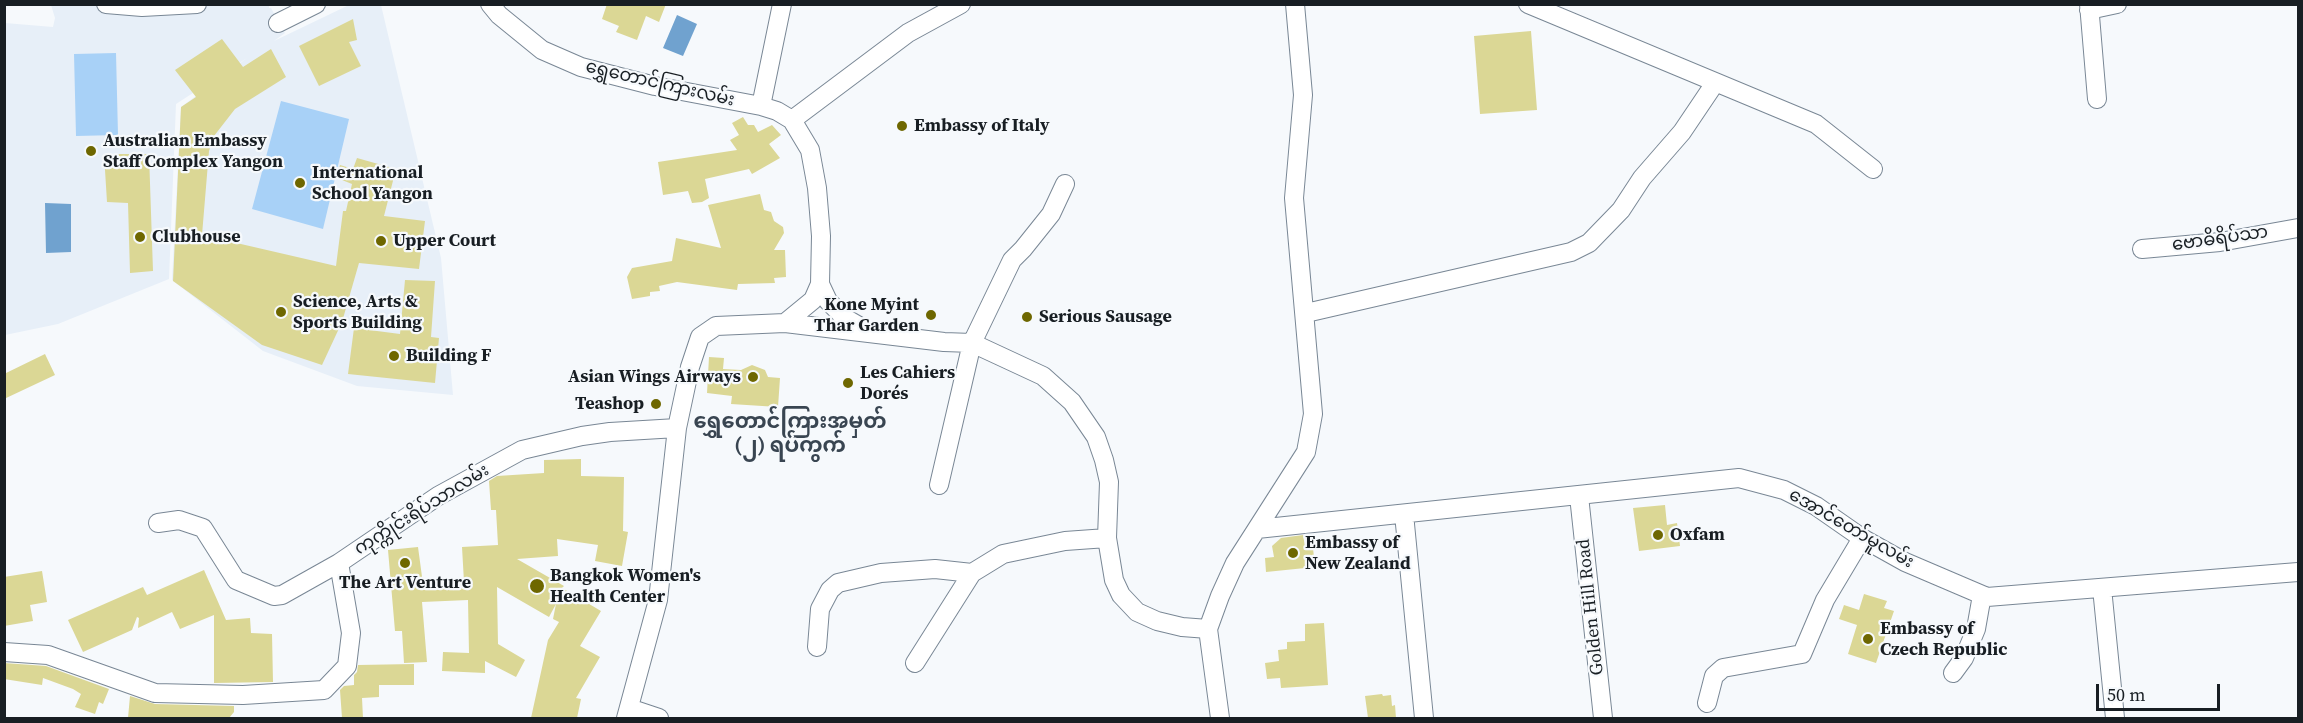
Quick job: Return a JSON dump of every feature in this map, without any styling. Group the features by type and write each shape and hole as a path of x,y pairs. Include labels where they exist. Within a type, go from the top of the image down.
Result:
{"street":[{"path":"106,4 142,7 197,4"},
{"path":"279,16 316,4"},
{"name":"ရွှေတောင်ကြားလမ်း","path":"490,4 499,15 542,50 580,68 777,112"},
{"path":"782,4 777,112 810,150 821,236 820,284 813,300 785,324"},
{"path":"777,112 961,4"},
{"path":"1220,718 1208,628 1235,563 1306,452 1313,414 1306,313 1294,198 1303,95 1295,4"},
{"path":"1528,4 1816,124 1873,169"},
{"path":"2097,99 2089,7 2117,4"},
{"path":"1306,313 1571,252 1589,243 1622,210 1642,178 1682,132 1715,83"},
{"path":"939,485 972,343 1012,260 1051,214 1065,184"},
{"name":"ဗောဓိရိပ်သာ","path":"2142,249 2220,242 2298,228"},
{"path":"820,284 828,300 837,310 855,325 872,332"},
{"path":"659,718 627,713 658,600 677,428 699,337 716,326 785,324 872,332 944,342 972,343 1043,376 1072,402 1096,437 1109,482 1107,538 1114,580 1121,595 1137,612 1157,621 1182,627 1208,628"},
{"name":"ကုက္ကိုင်းရိပ်သာလမ်း","path":"4,652 48,654 155,693 243,695 324,690 346,666 351,633 339,563 438,496 522,450 610,432 677,428"},
{"name":"အောင်တော်မူလမ်း","path":"1257,529 1739,478 1784,490 1816,507 1862,538 1905,561 1988,597 2298,572"},
{"name":"Golden Hill Road","path":"1578,496 1603,718"},
{"path":"1404,514 1424,718"},
{"path":"158,523 179,520 203,528 236,580 274,596 282,595 339,563"},
{"path":"915,663 972,573 1003,554 1065,541 1107,538"},
{"path":"1707,704 1714,676 1723,668 1802,654 1825,600 1862,538"},
{"path":"817,647 820,609 830,590 838,583 880,573 935,570 972,573"},
{"path":"2102,588 2115,718"},
{"path":"1953,673 1965,658 1976,629 1982,595"}],"shaded area":[{"path":"51,5 269,5 285,33 274,41 349,5 381,5 441,258 453,395 357,386 263,351 172,280 181,107 247,58 176,104 169,279 58,324 5,335 5,23 53,27 55,18"},
{"path":"677,15 697,24 683,56 663,48"},
{"path":"116,53 118,135 76,136 74,54"},
{"path":"281,101 349,119 323,229 252,209"},
{"path":"45,203 71,204 71,252 46,253"}],"building":[{"path":"607,4 666,4 659,22 646,16 637,40 616,32 619,26 602,19"},
{"path":"353,19 357,40 349,42 361,66 319,86 299,46"},
{"path":"1531,31 1537,110 1480,114 1474,36"},
{"path":"222,39 243,67 271,49 286,77 235,109 214,136 209,151 202,235 336,266 343,211 346,211 352,184 337,178 340,165 353,169 357,158 396,169 384,216 425,221 419,269 359,263 342,322 322,365 262,345 173,281 181,107 196,97 175,70"},
{"path":"743,117 748,125 754,125 758,132 772,125 781,135 769,144 780,158 752,174 749,169 705,179 709,198 702,202 692,203 688,191 663,195 658,162 737,150 730,140 739,135 732,123"},
{"name":"Clubhouse","path":"104,154 149,154 153,271 130,273 128,203 107,202"},
{"path":"760,194 764,210 771,212 774,221 783,227 784,233 774,250 785,250 786,277 774,278 775,283 738,284 737,290 677,282 659,286 660,291 650,292 650,296 632,299 627,277 632,268 672,261 676,238 721,248 708,205"},
{"name":"Building F","path":"405,280 435,281 431,337 439,338 435,383 348,374 354,328 400,334"},
{"path":"45,354 55,375 4,399 4,374"},
{"path":"709,357 724,358 723,369 741,370 752,365 765,370 768,377 780,378 778,407 731,404 732,396 707,393"},
{"path":"581,459 581,476 624,477 623,531 628,532 622,566 595,561 598,545 557,539 558,556 517,559 601,611 580,646 600,657 576,698 581,699 577,718 531,718 548,640 559,622 553,619 556,604 549,617 497,587 498,644 525,660 516,677 485,661 485,673 442,671 443,652 469,653 468,600 422,602 427,662 404,663 402,631 395,631 388,550 418,547 423,584 464,582 462,547 498,545 496,510 491,510 489,481 497,476 544,473 544,460"},
{"name":"Oxfam","path":"1665,505 1667,525 1677,523 1680,546 1639,551 1633,508"},
{"name":"Embassy of New Zealand","path":"1303,535 1305,546 1313,548 1315,567 1266,572 1265,558 1274,557 1272,546 1281,538"},
{"path":"204,570 226,620 250,618 251,633 272,634 273,682 214,683 214,615 180,629 172,612 138,628 139,618 137,617 132,630 83,652 68,620 143,587 147,595"},
{"path":"42,571 47,602 30,605 33,621 4,626 4,577"},
{"name":"Embassy of Czech Republic","path":"1864,594 1887,601 1884,608 1894,611 1876,663 1848,654 1857,625 1839,619 1844,605 1859,610"},
{"path":"1324,623 1328,685 1281,688 1280,678 1267,679 1265,663 1279,661 1278,650 1287,649 1287,642 1305,641 1305,624"},
{"path":"4,663 46,666 109,689 103,704 99,702 95,714 75,707 81,694 73,689 43,678 42,685 4,679"},
{"path":"414,664 414,685 379,685 379,697 362,698 363,718 342,718 340,690 344,686 354,685 354,675 358,665"},
{"path":"1382,694 1383,696 1391,695 1396,718 1368,718 1365,696"},
{"path":"130,696 155,704 234,706 234,712 229,718 128,718"}],"place":[{"name":"Embassy of Italy","path":"902,126"},
{"name":"Australian Embassy Staff Complex Yangon","path":"91,151"},
{"name":"International School Yangon","path":"300,183"},
{"name":"Clubhouse","path":"140,237"},
{"name":"Upper Court","path":"381,241"},
{"name":"Science, Arts & Sports Building","path":"281,312"},
{"name":"Kone Myint Thar Garden","path":"931,315"},
{"name":"Serious Sausage","path":"1027,317"},
{"name":"Building F","path":"394,356"},
{"name":"Asian Wings Airways","path":"753,377"},
{"name":"Les Cahiers Dorés","path":"848,383"},
{"name":"Teashop","path":"656,404"},
{"name":"Oxfam","path":"1658,535"},
{"name":"Embassy of New Zealand","path":"1293,553"},
{"name":"The Art Venture","path":"405,563"},
{"name":"Bangkok Women's Health Center","path":"537,586"},
{"name":"Embassy of Czech Republic","path":"1868,639"}],"district":[{"name":"ရွှေတောင်ကြားအမှတ် (၂) ရပ်ကွက်","path":"790,435"}]}
